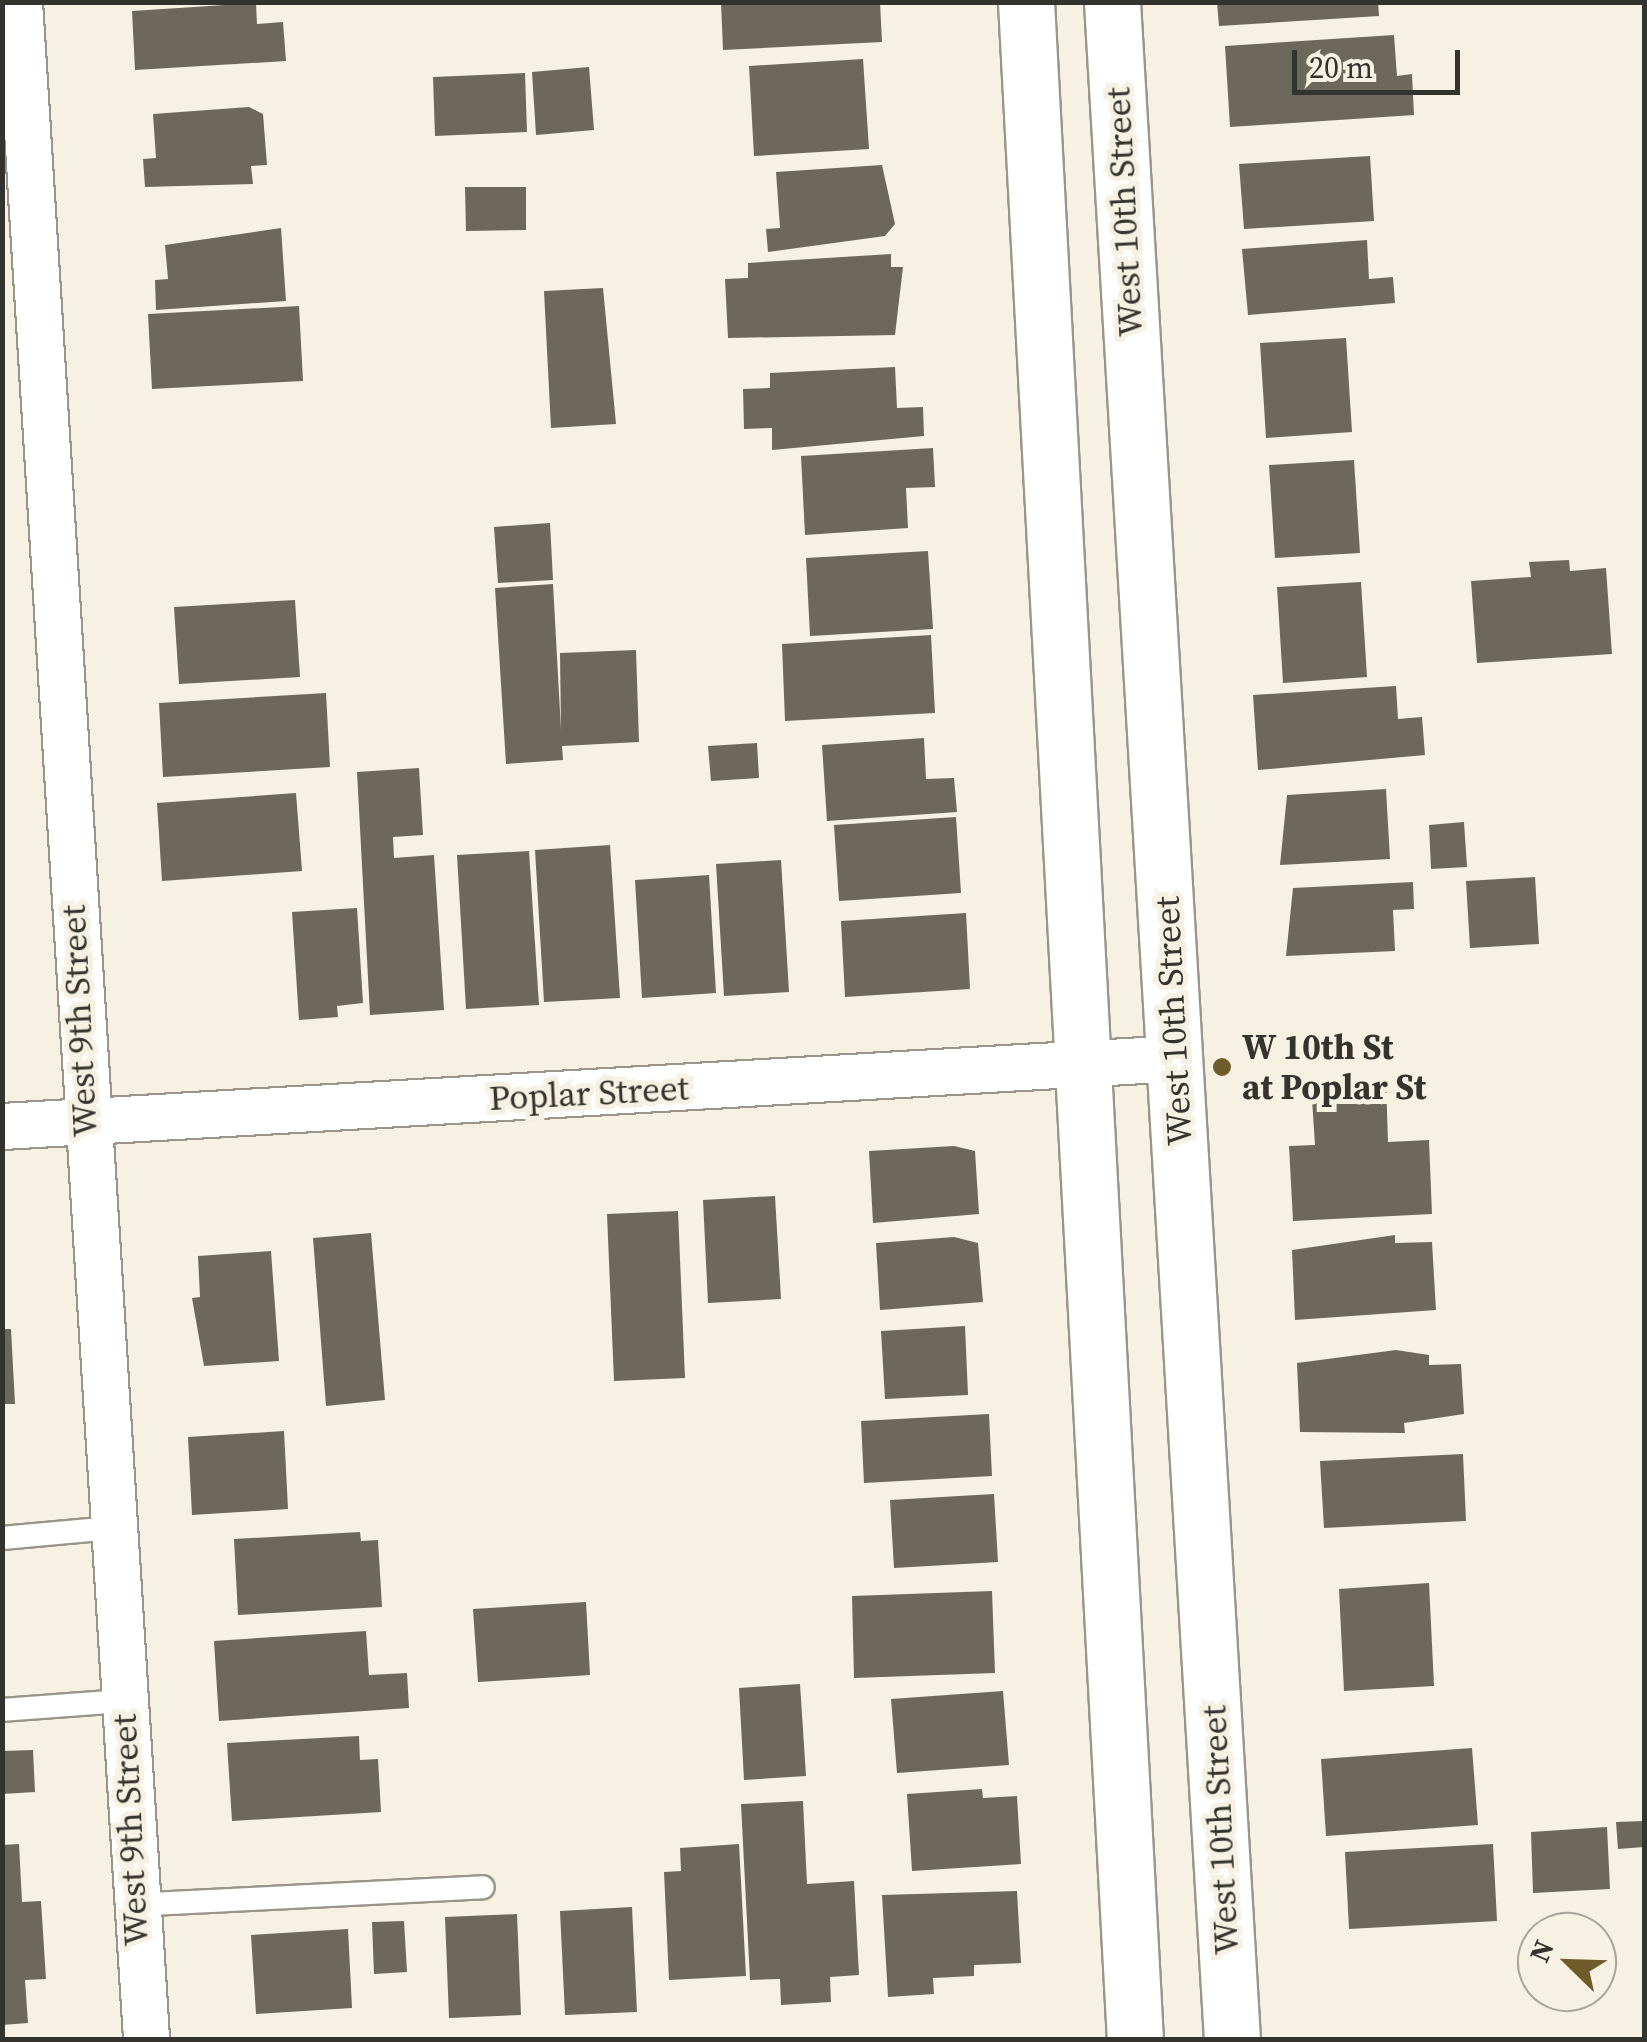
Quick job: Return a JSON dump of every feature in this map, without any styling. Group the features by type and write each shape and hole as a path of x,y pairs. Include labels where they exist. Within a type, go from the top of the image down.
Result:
{"street":[{"name":"West 9th Street","path":"19,2 132,1906 146,2040"},
{"path":"1026,2 1135,2040"},
{"name":"West 10th Street","path":"1112,2 1232,2040"},
{"path":"1034,141 1120,138"},
{"name":"Poplar Street","path":"2,1126 1176,1058"}],"lane":[{"path":"2,1538 112,1528"},
{"path":"2,1710 122,1701"},
{"path":"132,1906 484,1888"}],"building":[{"path":"721,2 880,2 882,42 723,50"},
{"path":"1217,2 1378,2 1379,16 1219,26"},
{"path":"256,3 257,24 283,22 286,61 135,70 132,11"},
{"path":"1394,35 1397,76 1412,74 1414,115 1230,127 1225,46"},
{"path":"863,59 869,149 754,156 749,66"},
{"path":"589,67 594,130 536,135 532,72"},
{"path":"525,73 527,132 435,136 433,77"},
{"path":"249,107 263,114 267,165 251,166 253,184 145,187 143,159 156,158 153,114"},
{"path":"1370,156 1374,221 1244,229 1239,164"},
{"path":"882,165 895,224 885,236 768,252 766,229 780,228 776,172"},
{"path":"465,187 526,187 526,230 466,231"},
{"path":"281,228 286,301 156,310 155,280 168,279 165,245"},
{"path":"1367,240 1369,279 1393,277 1395,303 1248,315 1242,249"},
{"path":"891,254 891,267 903,267 895,335 728,338 725,279 748,278 748,263"},
{"path":"603,288 616,424 551,428 544,291"},
{"path":"299,306 303,381 152,389 148,314"},
{"path":"1346,338 1352,432 1266,438 1260,343"},
{"path":"895,367 897,408 923,407 924,436 772,450 772,428 744,429 743,389 770,388 770,373"},
{"path":"933,448 935,487 906,488 908,528 805,535 801,456"},
{"path":"1354,460 1360,553 1275,558 1269,465"},
{"path":"550,523 553,580 498,583 494,527"},
{"path":"928,551 933,629 810,636 806,558"},
{"path":"1569,560 1570,571 1606,568 1612,654 1477,663 1471,581 1531,577 1529,562"},
{"path":"1361,582 1367,677 1283,683 1277,587"},
{"path":"553,584 561,730 560,653 636,650 639,742 562,746 563,760 506,764 495,588"},
{"path":"295,600 300,677 179,684 174,607"},
{"path":"931,635 935,713 785,721 782,644"},
{"path":"1396,686 1398,719 1422,717 1425,755 1258,770 1253,695"},
{"path":"326,693 330,767 163,777 159,703"},
{"path":"924,738 926,779 954,778 957,812 827,821 822,745"},
{"path":"757,743 759,778 711,781 708,746"},
{"path":"419,768 423,835 393,837 394,858 434,855 444,1010 370,1015 357,772"},
{"path":"1386,789 1390,859 1280,865 1287,795"},
{"path":"296,793 302,871 162,881 157,803"},
{"path":"956,817 961,893 839,901 834,825"},
{"path":"1464,822 1467,867 1431,869 1429,825"},
{"path":"610,845 620,998 544,1002 535,850"},
{"path":"529,851 539,1005 466,1009 457,855"},
{"path":"781,860 789,992 724,996 716,864"},
{"path":"709,875 716,993 642,998 635,880"},
{"path":"1535,877 1539,944 1470,948 1466,881"},
{"path":"1413,882 1414,909 1393,910 1395,951 1286,956 1293,888"},
{"path":"357,908 363,1003 337,1006 338,1017 299,1020 292,912"},
{"path":"966,913 970,989 845,997 841,921"},
{"path":"1386,1080 1388,1142 1429,1140 1432,1214 1293,1221 1289,1146 1315,1145 1311,1084"},
{"path":"954,1146 975,1151 979,1214 873,1223 869,1151"},
{"path":"775,1196 781,1299 708,1303 703,1200"},
{"path":"678,1211 685,1378 614,1381 607,1214"},
{"path":"371,1233 385,1400 326,1406 313,1238"},
{"path":"1395,1235 1395,1243 1432,1242 1436,1310 1295,1320 1292,1250"},
{"path":"954,1237 978,1243 983,1302 880,1310 876,1243"},
{"path":"271,1251 279,1361 204,1366 192,1298 200,1297 198,1256"},
{"path":"965,1326 968,1395 885,1399 881,1331"},
{"path":"2,1329 11,1329 15,1404 2,1404"},
{"path":"1396,1350 1429,1355 1429,1365 1461,1364 1464,1414 1404,1423 1405,1433 1300,1432 1297,1363"},
{"path":"989,1414 992,1476 864,1483 861,1421"},
{"path":"284,1431 288,1509 192,1515 188,1437"},
{"path":"1463,1454 1466,1521 1324,1528 1320,1461"},
{"path":"994,1494 998,1562 894,1568 890,1500"},
{"path":"360,1532 361,1541 378,1540 382,1607 238,1615 234,1539"},
{"path":"1429,1583 1434,1686 1344,1691 1339,1589"},
{"path":"992,1591 995,1673 854,1678 852,1596"},
{"path":"586,1602 590,1675 478,1682 473,1609"},
{"path":"366,1631 369,1675 407,1673 409,1708 219,1721 214,1641"},
{"path":"800,1684 806,1776 744,1780 739,1688"},
{"path":"1003,1691 1009,1765 897,1773 891,1699"},
{"path":"359,1736 360,1760 378,1759 381,1812 232,1821 227,1743"},
{"path":"1472,1748 1478,1825 1326,1836 1321,1759"},
{"path":"33,1750 35,1792 2,1794 2,1751"},
{"path":"982,1789 983,1798 1017,1796 1021,1864 912,1871 907,1794"},
{"path":"803,1801 807,1884 854,1881 859,1975 830,1977 831,2002 781,2005 780,1979 750,1980 741,1804"},
{"path":"1644,1821 1644,1847 1618,1849 1616,1822"},
{"path":"1607,1827 1610,1889 1533,1893 1531,1832"},
{"path":"19,1844 22,1902 41,1901 46,1979 25,1980 28,2023 2,2025 2,1845"},
{"path":"739,1844 746,1976 669,1980 664,1872 681,1871 680,1848"},
{"path":"1493,1844 1497,1921 1349,1929 1345,1852"},
{"path":"1017,1891 1021,1963 974,1965 974,1976 933,1978 934,1994 888,1997 882,1895"},
{"path":"632,1907 637,2012 565,2015 560,1911"},
{"path":"517,1914 521,2015 449,2018 445,1917"},
{"path":"404,1921 407,1972 374,1974 372,1922"},
{"path":"348,1929 352,2008 256,2014 251,1935"}],"place":[{"name":"W 10th St at Poplar St","path":"1222,1067"}]}
